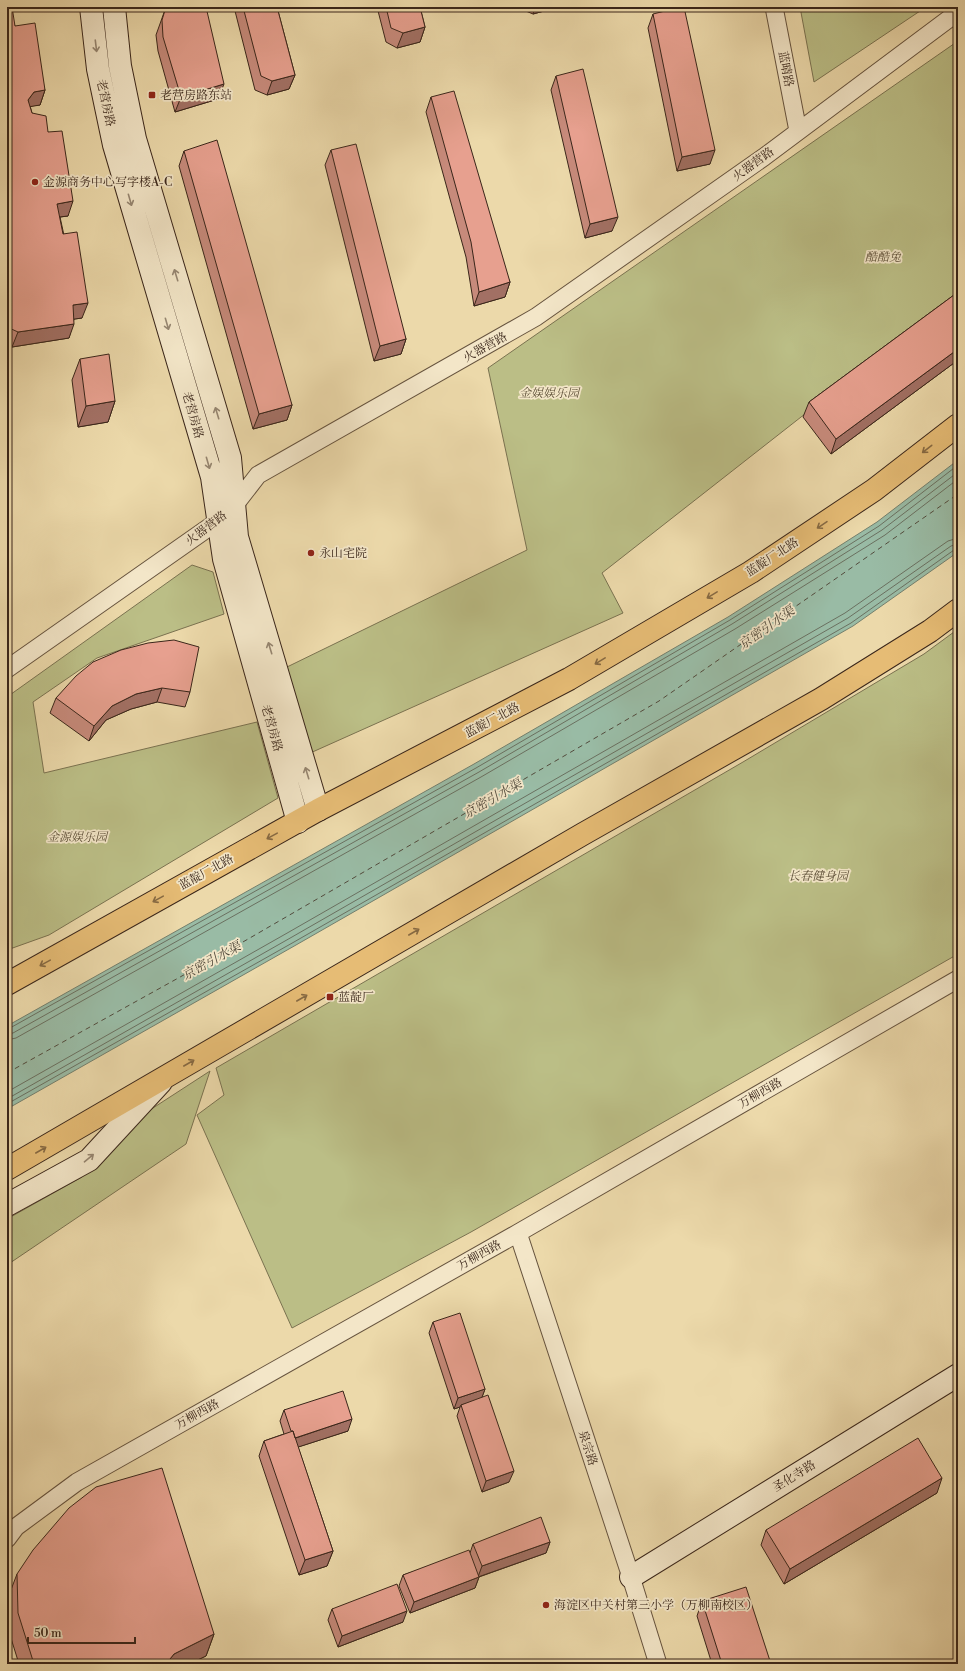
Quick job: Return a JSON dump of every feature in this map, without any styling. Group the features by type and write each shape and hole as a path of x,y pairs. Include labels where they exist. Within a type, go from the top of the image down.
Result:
{"highway":[{"name":"蓝靛厂北路","path":"7,984 318,810 569,679 751,572 874,490 958,425"},
{"path":"7,1169 583,834 821,699 930,631 958,610"}],"street":[{"name":"老营房路","path":"91,7 98,69 114,145 212,477 224,559 298,822"},
{"name":"老营房路","path":"114,7 120,66 135,139 230,458 237,537 318,810"},
{"name":"蓝晴路","path":"774,7 798,131"},
{"name":"火器营路","path":"7,669 218,521 234,506 258,474 536,317 798,131 958,12"},
{"name":"万柳西路","path":"7,1539 16,1527 77,1482 518,1233 958,979"},
{"path":"7,1205 89,1160 166,1076"},
{"name":"泉宗路","path":"518,1233 658,1664"},
{"name":"圣化寺路","path":"631,1577 958,1375"}],"green space":[{"path":"800,7 926,7 814,82"},
{"path":"958,41 958,294 602,573 623,613 308,754 287,667 527,550 488,368"},
{"name":"金源娱乐园","path":"192,565 213,572 224,614 97,658 33,702 44,773 257,722 278,798 49,935 7,950 7,697"},
{"name":"长春健身园","path":"958,629 958,954 471,1232 292,1328 197,1115 224,1095 216,1068 743,762 924,654"},
{"path":"210,1071 186,1144 7,1265 7,1219 82,1177 153,1108"}],"water":[{"name":"京密引水渠","path":"958,460 958,552 853,626 7,1109 7,1026 474,764 728,617 877,522"}],"building":[{"name":"金源商务中心写字楼A-C","path":"7,7 12,7 15,26 35,23 45,90 34,92 28,100 32,113 46,116 48,132 62,131 73,201 57,204 63,234 77,232 88,303 73,305 74,324 18,332 7,327"},
{"path":"166,7 206,7 224,84 181,97 163,37 162,20"},
{"path":"243,7 277,7 295,75 272,81 261,76"},
{"path":"386,7 420,7 425,27 403,33 391,28"},
{"path":"684,7 715,150 682,157 653,14"},
{"path":"583,69 618,217 590,224 556,76"},
{"path":"454,91 510,282 479,292 471,242 431,97"},
{"path":"217,140 292,405 259,414 184,151"},
{"path":"356,144 406,339 380,346 331,150"},
{"path":"958,292 958,349 836,439 809,402"},
{"path":"109,354 115,401 86,406 80,359"},
{"path":"174,640 199,647 190,692 162,688 136,694 112,706 94,726 56,698 76,676 93,662 121,650 148,643"},
{"path":"460,1313 485,1389 458,1398 433,1322"},
{"path":"343,1391 352,1419 295,1438 284,1410"},
{"path":"488,1395 514,1471 486,1481 461,1405"},
{"path":"293,1431 333,1551 305,1560 264,1441"},
{"path":"918,1438 942,1478 790,1569 766,1530"},
{"path":"162,1468 214,1634 174,1654 166,1664 34,1664 18,1613 17,1574 33,1550 69,1508 96,1487"},
{"path":"541,1517 550,1542 482,1566 473,1544"},
{"path":"469,1550 479,1577 414,1602 403,1575"},
{"path":"397,1584 407,1611 342,1636 332,1609"},
{"path":"746,1587 771,1664 722,1664 702,1601"}],"ferry route":[{"path":"7,1073 236,946 659,701 958,494"}],"place":[{"name":"老营房路东站","path":"152,95"},
{"name":"金源商务中心写字楼A-C","path":"35,182"},
{"name":"永山宅院","path":"311,553"},
{"name":"蓝靛厂","path":"330,997"},
{"name":"海淀区中关村第三小学（万柳南校区）","path":"546,1605"}],"park label":[{"name":"酷酷兔","path":"883,257"},
{"name":"金娱娱乐园","path":"549,393"}]}
